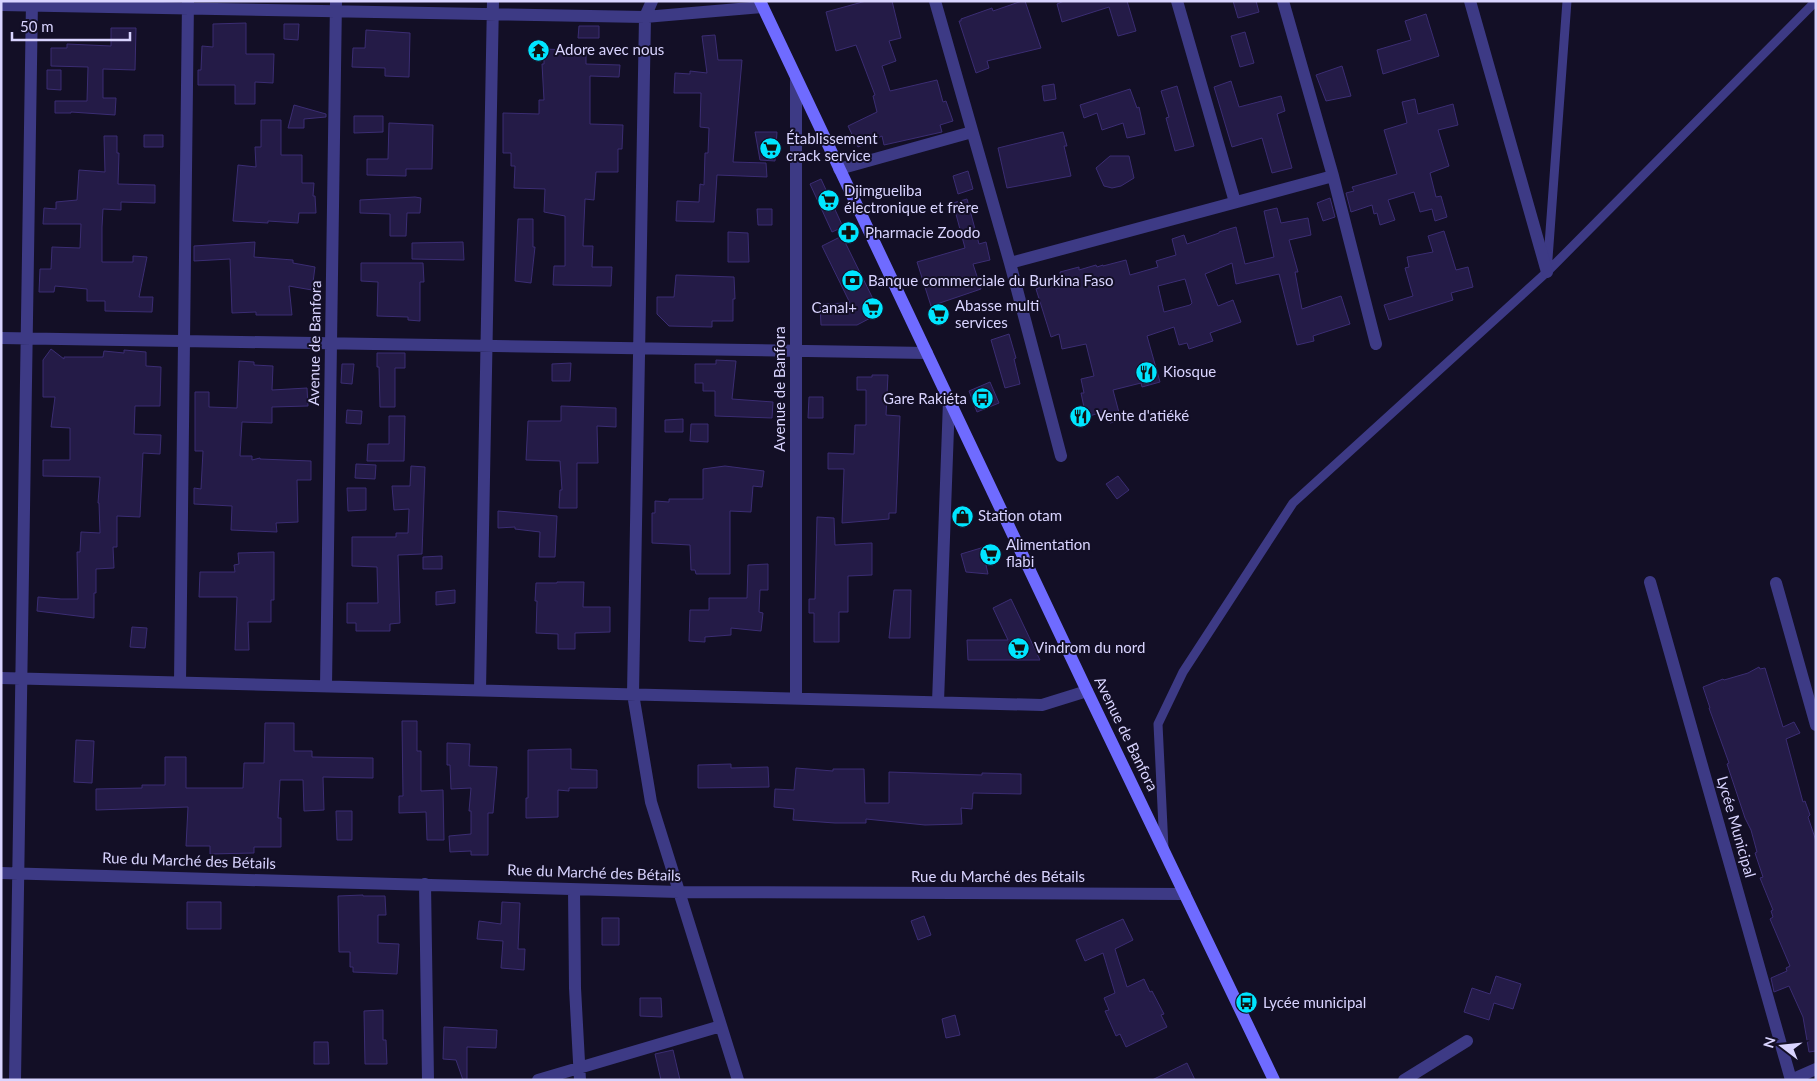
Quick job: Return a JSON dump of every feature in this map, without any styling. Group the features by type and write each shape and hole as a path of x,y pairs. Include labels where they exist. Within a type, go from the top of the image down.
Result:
{"main road":[{"name":"Avenue de Banfora","path":"761,4 1274,1080"}],"street":[{"path":"480,690 493,1"},
{"path":"652,1 645,17 633,694 651,802 738,1080"},
{"path":"935,1 1010,263 1061,456"},
{"path":"1177,1 1235,202"},
{"path":"1283,1 1376,344"},
{"path":"1470,1 1547,272"},
{"path":"15,1080 20,873 21,678 32,4"},
{"path":"1,5 336,6 492,14 645,17 761,4"},
{"path":"180,682 188,5"},
{"name":"Avenue de Banfora","path":"326,686 336,6"},
{"name":"Avenue de Banfora","path":"796,79 796,698"},
{"path":"839,169 972,132"},
{"path":"1010,263 1332,176"},
{"path":"1,338 27,340 927,353"},
{"name":"Avenue de Banfora","path":"938,702 949,401"},
{"name":"Lycée Municipal","path":"1650,582 1791,1080"},
{"path":"1776,583 1816,725"},
{"path":"1,678 1042,705 1087,691"},
{"name":"Rue du Marché des Bétails","path":"1,873 679,892 1185,894"},
{"path":"425,884 428,1080"},
{"path":"574,890 575,988 580,1074"},
{"path":"538,1080 580,1074 721,1026"},
{"path":"1404,1080 1467,1041"},
{"path":"1791,1080 1816,1069"}],"lane":[{"path":"1547,272 1567,1"},
{"path":"1164,851 1158,724 1183,672 1292,503 1547,272 1816,1"}],"building":[{"path":"866,1 892,1 901,38 889,41 896,61 882,66 890,91 937,80 943,102 946,101 953,121 940,125 942,132 884,145 882,136 858,147 848,126 877,112 873,96 875,95 856,45 836,51 826,12"},
{"path":"1025,1 1041,48 987,61 989,68 976,73 959,21 992,8 993,11"},
{"path":"1064,1 1127,1 1136,31 1118,36 1109,7 1062,22 1057,4"},
{"path":"1233,1 1256,1 1259,12 1238,18"},
{"path":"1426,14 1439,56 1383,74 1377,50 1411,40 1405,21"},
{"path":"246,23 246,54 274,54 273,83 255,82 255,104 235,104 235,85 198,85 198,70 201,70 202,46 213,47 213,24"},
{"path":"284,24 299,24 298,40 284,39"},
{"path":"579,26 599,26 599,38 578,38"},
{"path":"111,28 136,28 135,70 103,69 103,98 116,98 115,115 71,112 55,113 55,101 87,101 88,67 51,66 51,48 67,48 67,44 111,46"},
{"path":"366,30 410,33 409,77 385,76 385,68 352,67 353,48 365,48"},
{"path":"1245,32 1254,63 1240,67 1231,36"},
{"path":"715,35 718,60 742,60 733,162 766,163 767,177 717,175 714,222 676,221 677,201 699,202 700,184 704,185 705,153 708,153 709,128 700,127 701,93 674,93 675,73 690,74 690,71 707,73 702,36"},
{"path":"570,48 586,49 586,64 620,65 619,77 590,76 590,124 623,125 622,149 618,149 618,172 596,172 594,200 585,199 583,246 593,246 592,267 612,267 611,286 553,285 554,266 565,266 565,216 544,212 545,189 514,188 515,166 511,166 511,153 503,153 503,113 539,114 539,100 544,100 542,64 544,64 544,49 570,50"},
{"path":"1342,66 1351,96 1326,101 1316,75"},
{"path":"47,70 61,70 61,90 47,89"},
{"path":"1231,81 1239,107 1281,96 1285,111 1277,114 1292,168 1272,173 1262,138 1232,147 1214,87"},
{"path":"1054,84 1056,99 1044,101 1042,86"},
{"path":"1177,86 1194,146 1175,151 1166,118 1169,117 1161,91"},
{"path":"1130,89 1137,108 1139,107 1145,134 1127,138 1123,123 1102,130 1097,113 1084,118 1080,105"},
{"path":"1415,99 1418,114 1453,104 1458,125 1438,130 1449,166 1430,173 1436,197 1441,196 1447,217 1435,221 1432,209 1420,212 1414,192 1388,200 1395,220 1380,225 1377,213 1374,214 1372,205 1351,212 1346,193 1354,191 1352,187 1397,174 1384,130 1407,123 1402,102"},
{"path":"294,105 326,114 326,117 304,119 304,128 288,128"},
{"path":"354,116 383,116 383,132 354,133"},
{"path":"261,120 281,120 281,155 302,155 302,183 314,183 313,196 315,196 316,213 299,213 298,223 233,221 238,165 256,167 255,147 261,147"},
{"path":"389,123 433,125 432,169 406,169 406,176 367,175 367,159 388,159"},
{"path":"755,132 777,132 775,161 760,160"},
{"path":"1063,132 1067,146 1064,146 1071,176 1007,188 998,148"},
{"path":"144,135 163,135 163,147 144,147"},
{"path":"104,136 117,136 117,153 119,153 118,184 155,185 155,203 121,202 121,210 103,209 102,227 102,262 133,262 133,256 147,257 139,297 153,297 152,312 105,311 105,301 87,301 87,289 55,286 54,292 39,292 40,269 51,269 52,247 80,248 81,224 43,224 44,208 56,209 56,202 77,200 79,170 105,172"},
{"path":"1110,156 1129,156 1134,178 1121,186 1112,188 1104,186 1096,168"},
{"path":"968,171 973,189 958,194 953,176"},
{"path":"821,179 843,227 832,232 810,184"},
{"path":"421,198 420,213 407,213 406,236 390,236 390,214 360,213 360,200"},
{"path":"1330,198 1335,217 1323,221 1317,203"},
{"path":"967,199 979,244 986,242 990,260 973,264 981,289 931,306 917,262 965,248 953,203"},
{"path":"1277,208 1281,223 1308,218 1311,235 1289,240 1298,272 1295,272 1302,309 1341,296 1350,324 1313,336 1314,341 1297,345 1279,274 1236,284 1232,263 1205,274 1218,306 1233,300 1241,322 1210,333 1213,341 1189,349 1187,343 1179,345 1174,327 1147,336 1160,382 1142,387 1141,383 1113,390 1121,420 1110,423 1106,411 1086,417 1081,393 1084,393 1081,379 1094,376 1086,344 1062,349 1059,334 1051,337 1036,289 1061,279 1060,272 1079,267 1079,270 1126,260 1130,275 1158,267 1156,261 1176,255 1172,239 1184,235 1187,244 1236,227 1245,264 1274,257 1264,211","holes":["1185,279 1192,303 1164,312 1158,286"]},
{"path":"757,209 772,209 772,225 758,225"},
{"path":"518,219 533,219 533,247 535,247 531,283 515,281"},
{"path":"1444,231 1456,270 1468,267 1473,287 1451,293 1453,300 1389,320 1384,305 1413,296 1405,268 1409,267 1407,257 1433,252 1428,236"},
{"path":"728,232 748,233 749,262 728,262"},
{"path":"842,236 880,313 857,325 821,325 820,304 850,303 822,246"},
{"path":"255,242 254,257 293,260 293,263 315,267 312,290 289,286 292,315 256,315 256,312 232,313 230,259 194,261 194,246"},
{"path":"463,242 464,260 412,259 412,243"},
{"path":"361,263 423,263 424,282 420,282 420,321 408,320 408,317 377,316 378,282 361,281"},
{"path":"676,275 734,277 733,321 712,321 712,327 669,326 657,314 657,297 674,297"},
{"path":"1009,334 1016,358 1014,359 1020,384 1005,388 991,340"},
{"path":"51,349 64,359 64,357 103,357 104,351 124,353 124,350 146,352 146,366 161,367 160,406 135,406 134,434 161,435 160,454 143,453 140,517 117,516 117,547 113,547 114,568 96,569 94,618 37,611 38,597 78,599 77,552 80,552 81,532 100,533 98,503 100,477 43,476 43,460 70,460 70,428 51,427 55,397 43,397 43,360"},
{"path":"377,353 405,353 405,368 395,368 395,407 380,407"},
{"path":"716,360 736,361 732,399 773,402 772,418 715,416 715,391 703,391 703,383 695,383 695,364 716,364"},
{"path":"239,361 254,362 254,365 273,366 272,390 307,388 308,406 272,407 272,423 242,422 240,456 252,456 252,460 260,458 311,461 311,480 297,480 298,522 276,523 277,532 231,530 232,506 194,504 194,488 201,489 203,451 195,451 195,392 209,392 209,407 237,408"},
{"path":"571,363 570,381 552,381 552,364"},
{"path":"342,364 354,364 352,384 341,383"},
{"path":"872,375 888,375 886,415 900,416 896,513 889,513 889,519 842,523 844,469 828,469 828,453 854,454 855,425 866,425 866,390 857,390 857,377 872,377"},
{"path":"990,382 999,403 977,412 969,391"},
{"path":"809,397 823,397 823,418 808,418"},
{"path":"561,406 616,408 616,427 597,426 598,463 577,463 577,508 559,508 560,490 562,490 560,461 526,460 528,421 561,421"},
{"path":"347,410 362,411 361,424 346,423"},
{"path":"389,416 405,416 404,461 367,461 368,444 389,444"},
{"path":"683,419 683,432 665,432 665,420"},
{"path":"691,424 708,424 708,442 690,441"},
{"path":"356,464 376,465 375,479 355,478"},
{"path":"411,466 425,467 422,554 398,555 400,623 390,624 390,631 356,631 356,623 347,623 347,603 378,603 377,567 352,566 352,537 396,537 396,533 408,533 409,509 394,510 392,486 410,486"},
{"path":"725,466 764,471 762,487 753,486 751,512 730,511 730,574 696,574 695,570 691,570 690,545 652,543 652,513 655,513 655,501 669,502 669,499 703,499 703,469"},
{"path":"1118,476 1129,490 1117,499 1106,484"},
{"path":"347,488 366,488 366,510 348,511"},
{"path":"498,511 557,516 555,557 539,557 540,532 515,529 515,527 498,528"},
{"path":"817,517 834,518 835,545 872,543 872,575 848,576 848,612 839,612 839,642 814,642 814,613 809,613 809,599 815,599"},
{"path":"991,545 996,562 986,565 988,574 966,572 961,554"},
{"path":"274,552 274,600 271,600 271,622 248,622 249,650 235,650 237,597 199,597 200,572 235,572 234,565 239,564 238,553"},
{"path":"442,556 442,569 423,569 423,557"},
{"path":"768,564 768,590 760,590 759,612 763,613 761,631 731,628 731,635 705,637 705,642 689,641 690,610 709,610 709,598 747,598 748,565"},
{"path":"584,582 583,607 610,607 610,632 575,633 575,649 558,649 558,634 536,633 536,583"},
{"path":"455,590 455,603 436,605 436,592"},
{"path":"894,590 911,590 910,638 889,638"},
{"path":"1011,599 1040,660 968,660 967,640 1008,640 993,608"},
{"path":"132,627 147,628 145,648 130,647"},
{"path":"1759,667 1760,669 1765,668 1783,727 1794,722 1800,733 1786,739 1803,802 1805,801 1810,815 1808,817 1816,841 1816,1051 1809,1052 1803,1017 1789,986 1774,992 1771,978 1787,971 1786,968 1790,966 1770,919 1773,917 1771,911 1773,910 1760,878 1763,877 1755,853 1757,852 1751,830 1745,818 1727,764 1729,763 1703,687 1723,679 1748,673"},
{"path":"402,721 417,721 417,751 421,751 421,791 443,790 444,840 427,840 426,812 399,813 399,796 403,796"},
{"path":"265,723 294,723 294,751 312,751 312,757 373,758 373,778 323,777 324,810 304,811 303,780 280,780 278,818 281,818 281,847 254,847 254,853 210,854 210,846 186,846 188,807 96,810 96,789 142,788 142,785 165,785 165,757 186,757 186,788 243,788 244,763 264,763"},
{"path":"76,740 94,741 92,783 74,782"},
{"path":"447,743 470,744 469,766 497,767 493,813 488,813 488,855 471,855 471,851 450,852 449,836 471,834 471,811 469,811 471,788 451,789 450,765 447,765"},
{"path":"571,749 571,769 597,770 597,788 569,788 569,791 558,790 558,817 526,818 528,750"},
{"path":"731,764 731,768 768,767 769,787 698,788 698,765"},
{"path":"796,768 833,771 833,769 864,769 865,803 889,803 889,772 982,775 982,773 1021,774 1021,794 973,793 972,809 961,808 962,824 925,825 866,819 866,823 793,820 794,809 774,807 775,789 794,790"},
{"path":"336,811 352,811 352,840 337,840"},
{"path":"338,896 385,896 386,915 378,915 378,943 399,944 397,974 353,972 353,967 350,967 350,952 339,952"},
{"path":"187,902 221,902 221,929 187,929"},
{"path":"502,902 520,903 518,949 525,949 524,970 501,968 503,941 477,939 479,921 501,924"},
{"path":"924,916 931,935 918,940 911,921"},
{"path":"602,918 619,918 619,945 602,945"},
{"path":"1123,919 1133,940 1115,949 1127,987 1144,979 1164,1014 1161,1015 1167,1027 1126,1047 1120,1034 1116,1036 1105,1011 1109,1010 1104,998 1115,993 1103,953 1085,961 1076,940"},
{"path":"1496,976 1521,984 1513,1009 1494,1003 1489,1020 1464,1012 1472,988 1490,994"},
{"path":"640,998 661,998 662,1017 640,1016"},
{"path":"383,1010 383,1040 386,1040 387,1064 365,1064 364,1011"},
{"path":"955,1015 960,1035 946,1038 942,1019"},
{"path":"444,1027 497,1030 496,1048 467,1047 467,1080 463,1080 456,1060 443,1059"},
{"path":"314,1042 328,1042 329,1064 314,1064"},
{"path":"673,1050 680,1080 661,1080 655,1054"},
{"path":"1187,1063 1195,1080 1152,1080"}],"place":[{"name":"Adore avec nous","path":"539,50"},
{"name":"Établissement crack service","path":"770,148"},
{"name":"Djimgueliba électronique et frère","path":"828,200"},
{"name":"Pharmacie Zoodo","path":"849,233"},
{"name":"Banque commerciale du Burkina Faso","path":"852,281"},
{"name":"Canal+","path":"873,308"},
{"name":"Abasse multi services","path":"939,315"},
{"name":"Kiosque","path":"1147,372"},
{"name":"Gare Rakiéta","path":"983,399"},
{"name":"Vente d'atiéké","path":"1080,416"},
{"name":"Station otam","path":"962,516"},
{"name":"Alimentation flabi","path":"990,554"},
{"name":"Vindrom du nord","path":"1018,648"},
{"name":"Lycée municipal","path":"1247,1003"}]}
